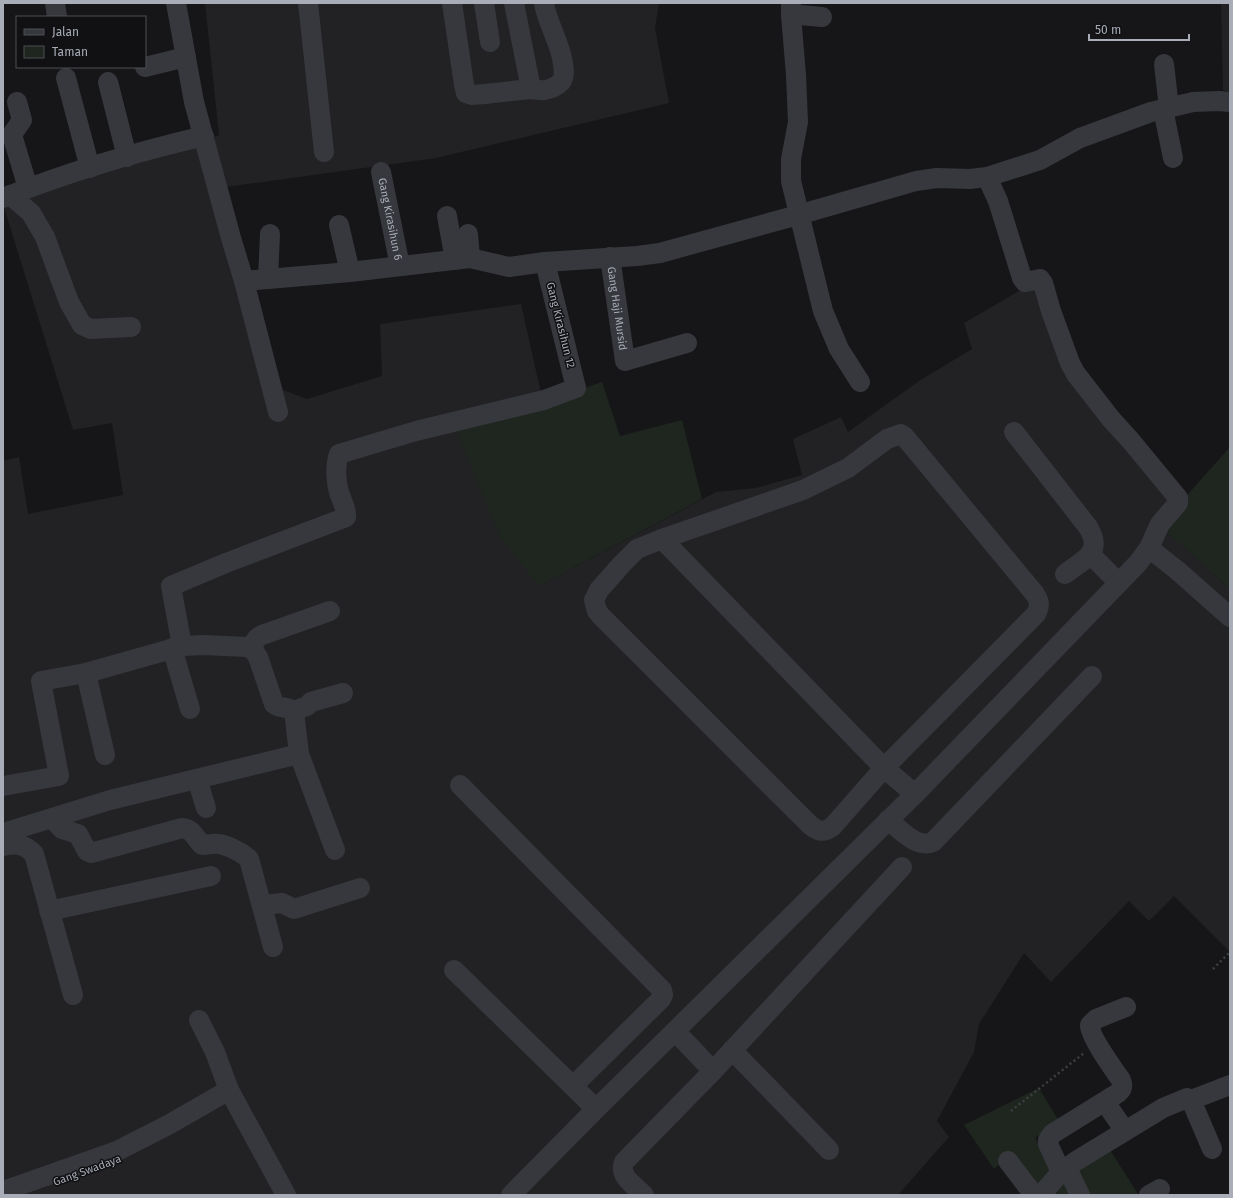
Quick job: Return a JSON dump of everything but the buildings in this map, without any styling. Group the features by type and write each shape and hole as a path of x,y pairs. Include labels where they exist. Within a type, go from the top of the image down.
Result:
{"street":[{"path":"55,3 58,16"},
{"path":"176,3 194,102 244,281 278,412"},
{"path":"308,3 324,152"},
{"path":"452,3 464,85 466,93 468,94 531,89 543,90 552,88 563,81 564,75 560,51 546,14 544,3"},
{"path":"484,3 490,42"},
{"path":"514,3 531,89"},
{"path":"791,10 800,15 822,17"},
{"path":"791,10 798,122 791,159 791,181 798,215 823,311 839,349 860,382"},
{"path":"146,67 186,58"},
{"path":"1164,64 1166,109 1173,158"},
{"path":"66,78 90,168"},
{"path":"108,82 127,157"},
{"path":"17,102 22,120 13,133 13,138 28,188"},
{"path":"244,281 350,272 462,259 509,267 545,262 660,253 916,181 937,178 970,179 988,177 1040,160 1080,138 1151,112 1193,102 1230,102"},
{"path":"6,197 28,188 90,168 204,136"},
{"name":"Gang Kirasihun 6","path":"381,172 400,266"},
{"path":"511,1195 915,794 1120,583 1138,564 1149,548 1160,524 1178,503 1178,498 1111,419 1076,374 1070,363 1051,311 1043,283 1040,279 1025,282 1022,278 998,201 988,177"},
{"path":"6,197 31,213 35,219 45,237 69,302 82,325 91,329 131,327"},
{"path":"447,216 462,259"},
{"path":"339,225 350,272"},
{"path":"268,279 270,234"},
{"path":"462,259 468,234"},
{"name":"Gang Haji Mursid","path":"610,257 625,361 687,344"},
{"name":"Gang Kirasihun 12","path":"177,647 171,586 226,563 346,517 346,511 339,492 337,477 337,459 339,454 416,431 544,400 576,388 545,262"},
{"path":"1014,432 1093,534 1095,545 1093,550 1065,574"},
{"path":"901,434 1035,594 1040,603 1036,614 884,768 833,826 822,832 816,830 804,819 597,611 594,600 599,590 622,564 637,549 662,539 803,490 848,468 888,438 901,434"},
{"path":"662,539 884,768 915,794"},
{"path":"1149,548 1178,571 1230,618"},
{"path":"1090,554 1120,583"},
{"path":"294,711 290,708 276,706 274,704 258,657 254,650 254,641 262,635 330,611"},
{"path":"3,786 59,776 41,681 86,673 177,647 232,645 247,647 254,650"},
{"path":"177,647 190,709"},
{"path":"86,673 105,755"},
{"path":"888,820 920,844 928,844 933,842 1092,676"},
{"path":"294,711 307,706 311,702 343,693"},
{"path":"294,711 299,754 335,850"},
{"path":"3,833 110,800 299,754"},
{"path":"196,778 206,808"},
{"path":"460,785 662,990 663,995 661,1000 573,1086"},
{"path":"52,818 62,829 78,834 87,850 91,853 182,828 192,832 202,845 218,844 241,853 246,856 250,863 273,946"},
{"path":"3,846 22,845 29,848 34,854 73,995"},
{"path":"644,1195 626,1178 622,1169 624,1162 713,1071 902,867"},
{"path":"49,911 211,876"},
{"path":"262,905 282,902 294,909 360,888"},
{"path":"454,970 596,1109"},
{"path":"1080,1195 1048,1144 1049,1138 1052,1134 1105,1102 1120,1091 1123,1085 1097,1042 1090,1027 1096,1019 1126,1007"},
{"path":"199,1020 215,1052 229,1090 286,1195"},
{"path":"676,1031 713,1071"},
{"path":"732,1050 829,1150"},
{"path":"1041,1195 1064,1170 1163,1108 1187,1098 1191,1100 1230,1086"},
{"path":"3,1191 117,1152 229,1090"},
{"path":"1191,1100 1212,1149"},
{"path":"1105,1102 1125,1131"},
{"name":"Gang Swadaya","path":"15,1195 135,1152"},
{"path":"1008,1161 1034,1195"}],"path":[{"path":"1213,969 1230,952"},
{"path":"1011,1112 1097,1042"}],"shaded area":[{"path":"205,3 659,3 655,28 669,103 436,158 226,187 267,384 307,399 382,376 380,324 521,304 543,402 539,586 716,492 756,488 802,475 793,439 841,417 848,432 919,381 972,349 964,323 1041,278 1067,367 1180,503 1158,523 1230,589 1230,952 1174,896 1149,921 1129,901 1051,982 1024,953 979,1024 974,1052 937,1121 949,1137 898,1195 3,1195 3,461 19,457 28,514 123,495 112,423 73,430 3,204 219,135"},
{"path":"1221,3 1230,3 1230,92 1223,90"}],"green space":[{"path":"602,382 620,436 682,420 702,499 539,586 500,537 454,425 543,402"},
{"path":"1230,447 1230,589 1157,523 1180,503"},
{"path":"1039,1088 1059,1121 1035,1138 1056,1172 1105,1142 1138,1194 1031,1195 1009,1156 994,1169 964,1125"}]}
